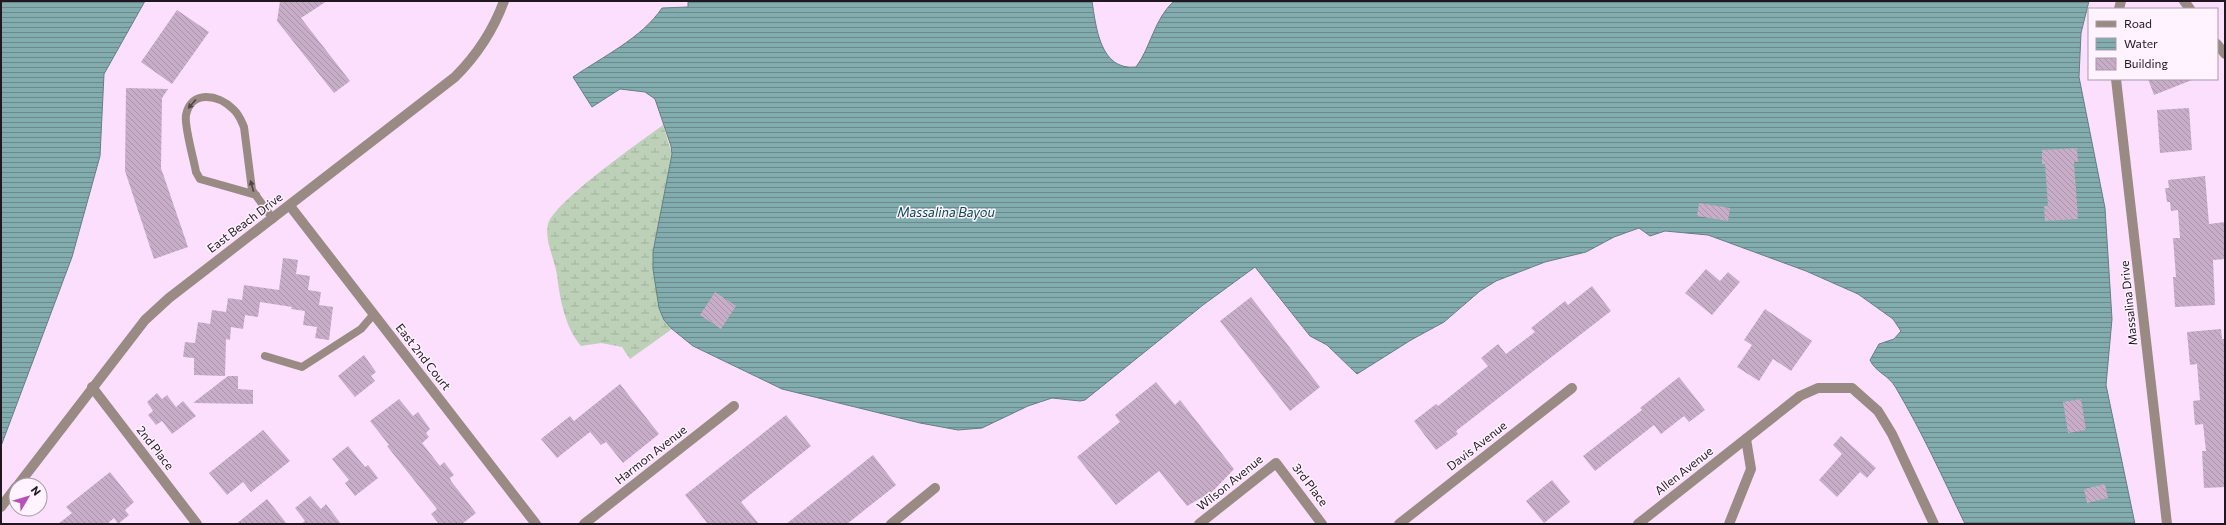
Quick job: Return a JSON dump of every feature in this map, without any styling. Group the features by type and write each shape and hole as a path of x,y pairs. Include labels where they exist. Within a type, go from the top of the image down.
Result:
{"street":[{"name":"East Beach Drive","path":"24,477 140,325 152,313 455,77 473,59 484,43 504,1"},
{"path":"2218,45 2225,54"},
{"name":"Massalina Drive","path":"2116,80 2167,524"},
{"name":"East 2nd Court","path":"290,206 536,524"},
{"name":"2nd Place","path":"92,387 197,524"},
{"name":"Davis Avenue","path":"1399,524 1572,388"},
{"path":"1729,524 1751,469 1746,439 1800,396 1818,388 1852,388 1878,411 1892,434 1934,524"},
{"name":"Harmon Avenue","path":"584,524 734,406"},
{"name":"Allen Avenue","path":"1638,524 1746,439"},
{"name":"Wilson Avenue","path":"1199,524 1276,463"},
{"name":"3rd Place","path":"1276,463 1322,524"},
{"path":"890,524 935,488"},
{"name":"East Beach Drive","path":"1,507 8,498"}],"lane":[{"path":"256,196 200,179 196,172 185,117 188,106 197,98 209,96 220,100 233,108 240,117 244,127 252,190 273,219"},
{"path":"265,356 302,367 361,328 373,315"}],"green space":[{"path":"663,125 672,154 653,252 664,320 672,329 630,359 622,347 601,343 581,346 575,339 564,313 556,269 547,237 547,230 548,224 554,214 581,187"}],"water":[{"path":"1,1 145,1 104,74 100,156 72,257 1,446"},
{"name":"Massalina Bayou","path":"688,1 1092,1 1098,34 1107,55 1114,62 1124,66 1136,67 1162,16 1174,1 2089,1 2081,33 2079,77 2105,208 2112,319 2106,385 2135,524 1965,524 1906,405 1890,380 1875,368 1870,360 1879,344 1894,339 1901,331 1893,319 1858,294 1806,271 1708,235 1665,231 1650,236 1639,228 1614,237 1586,252 1545,262 1496,281 1480,291 1444,322 1411,340 1357,374 1327,345 1310,336 1255,267 1203,305 1085,400 1080,401 1052,398 1028,406 982,428 958,430 920,423 782,389 693,346 672,329 664,320 659,308 653,269 653,252 672,154 671,146 655,99 645,92 620,89 592,107 573,77 633,38 654,19 662,8 688,7"}],"building":[{"path":"280,1 327,1 301,18 350,81 334,93 277,21"},
{"path":"177,10 209,32 172,84 141,62"},
{"path":"2148,80 2192,80 2154,95"},
{"path":"126,88 168,89 162,98 161,168 188,247 154,259 125,171"},
{"path":"2189,108 2192,150 2160,153 2157,110"},
{"path":"2077,148 2078,162 2074,162 2078,219 2045,221 2044,206 2048,206 2045,164 2042,164 2042,150"},
{"path":"2205,176 2209,224 2225,222 2225,259 2213,260 2215,305 2175,307 2173,277 2176,277 2173,238 2180,238 2178,210 2171,211 2170,202 2167,202 2165,188 2169,188 2168,180"},
{"path":"1699,203 1730,208 1728,221 1697,216"},
{"path":"283,258 298,260 296,274 310,276 308,290 321,292 319,305 333,307 329,340 315,338 317,327 303,325 305,311 291,309 292,307 260,302 258,317 245,315 243,329 231,327 230,340 226,339 225,376 194,375 194,358 183,357 185,342 195,343 198,322 210,324 212,310 226,312 228,298 242,300 244,285 279,290"},
{"path":"1706,269 1720,281 1728,272 1740,282 1712,315 1685,293"},
{"path":"1592,286 1611,311 1456,431 1458,434 1436,450 1414,421 1436,404 1438,406 1488,366 1481,358 1498,344 1506,354 1535,332 1531,328 1565,301 1568,305"},
{"path":"715,292 736,306 721,329 700,315"},
{"path":"1251,297 1320,387 1290,411 1220,321"},
{"path":"1765,309 1812,341 1791,371 1773,359 1759,381 1737,367 1752,345 1744,340"},
{"path":"2221,329 2222,339 2225,339 2225,487 2204,488 2202,451 2206,451 2203,424 2195,425 2193,401 2200,400 2197,364 2190,365 2187,332"},
{"path":"364,355 376,372 371,376 375,381 355,397 338,376"},
{"path":"228,376 238,376 238,389 253,390 253,404 193,403"},
{"path":"1679,377 1705,410 1689,422 1684,416 1661,434 1654,425 1595,471 1583,456 1642,410 1640,408"},
{"path":"1156,382 1175,405 1180,400 1234,469 1213,491 1187,506 1159,471 1116,505 1077,457 1120,422 1115,415"},
{"path":"620,384 659,434 623,463 606,442 601,445 590,432 557,458 541,439 570,416 574,421"},
{"path":"157,393 162,399 167,395 176,407 183,401 196,416 172,434 162,421 156,425 148,415 153,411 147,402"},
{"path":"399,399 413,416 418,412 430,429 426,433 429,437 422,443 440,466 444,462 454,475 450,478 451,481 476,513 462,524 439,524 431,514 437,509 387,446 389,445 370,421"},
{"path":"2081,399 2086,430 2068,433 2063,402"},
{"path":"786,415 811,446 741,502 759,524 708,524 685,495"},
{"path":"263,430 290,461 251,492 243,482 227,495 209,473"},
{"path":"1841,436 1876,468 1867,478 1860,472 1837,497 1819,480 1842,454 1833,445"},
{"path":"348,446 365,467 368,465 378,478 355,496 345,483 349,480 332,459"},
{"path":"873,455 896,485 847,524 786,524"},
{"path":"110,472 134,502 125,510 129,515 118,524 114,518 107,524 58,524 72,513 66,507"},
{"path":"1552,480 1570,502 1544,523 1526,501"},
{"path":"2105,484 2108,498 2087,503 2084,489"},
{"path":"310,496 321,509 326,504 341,524 301,524 305,521 295,508"},
{"path":"267,499 287,524 236,524"}]}
